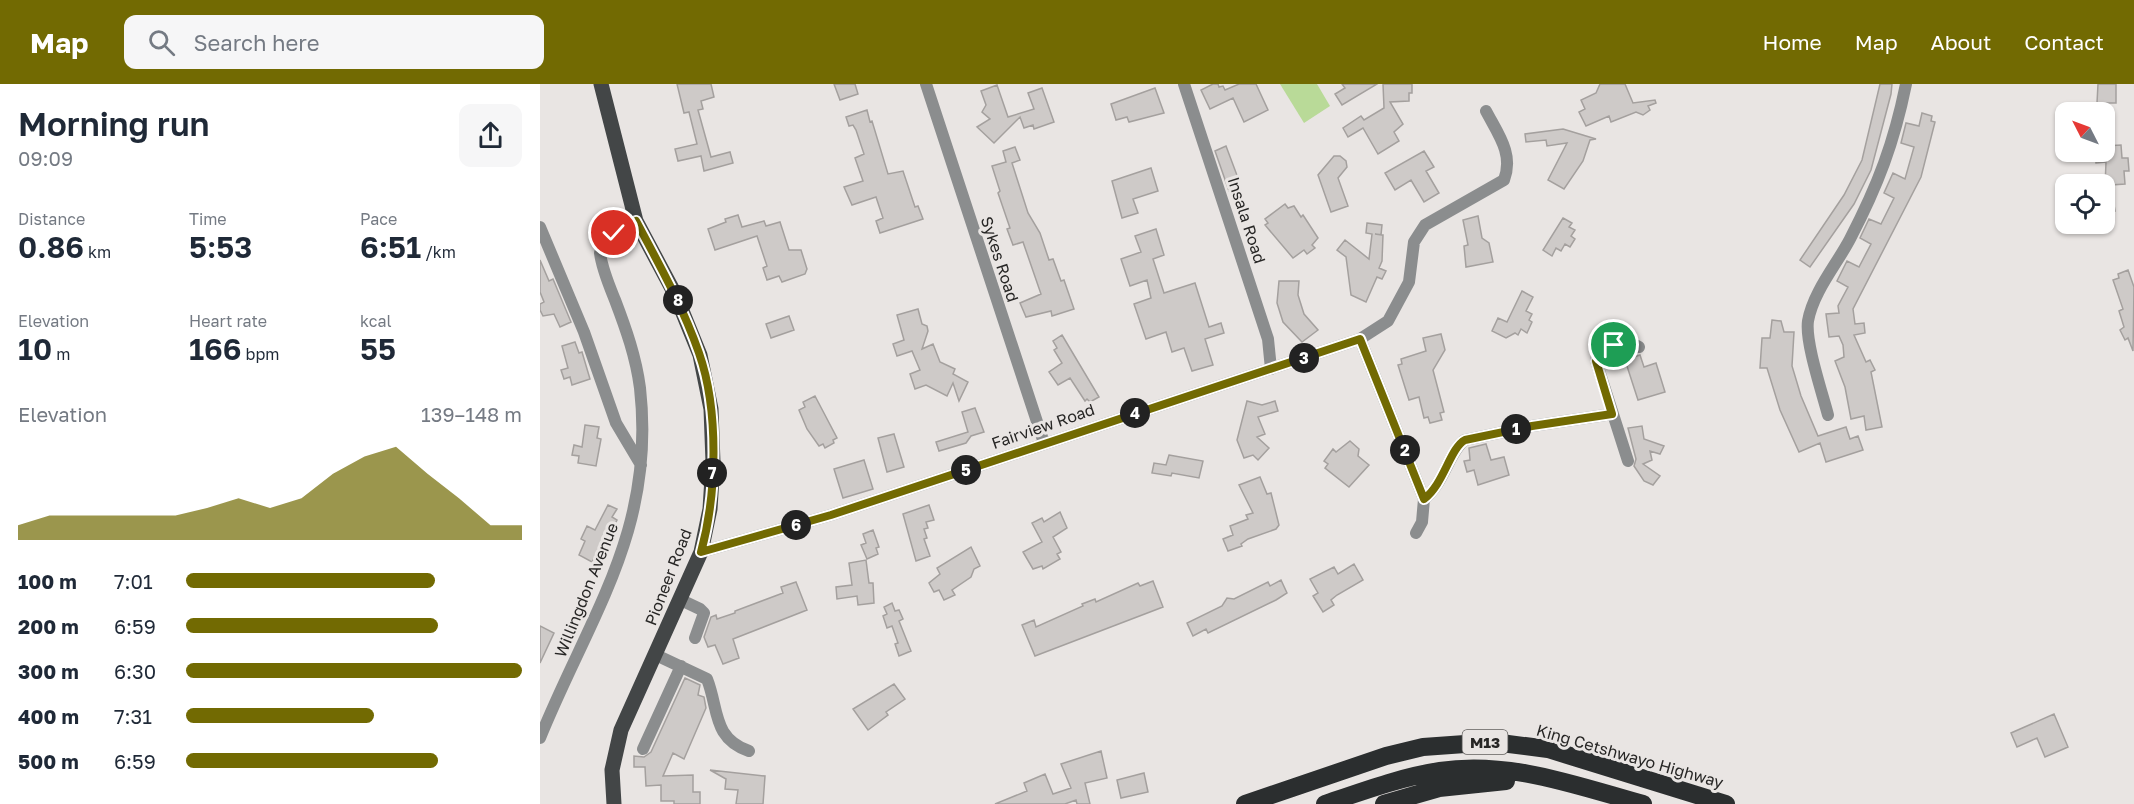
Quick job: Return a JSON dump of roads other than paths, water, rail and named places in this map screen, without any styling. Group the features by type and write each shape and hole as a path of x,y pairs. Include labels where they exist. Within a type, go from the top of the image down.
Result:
{"highway":[{"name":"King Cetshwayo Highway","path":"1245,804 1386,756 1423,747 1493,742 1548,749 1726,804"},
{"name":"M13","path":"1325,804 1403,779 1442,771 1482,769 1521,772 1643,804"},
{"path":"1384,804 1466,783 1556,782"}],"main road":[{"name":"Pioneer Road","path":"601,84 632,223 676,296 702,364 711,409 713,462 710,509 701,552 627,715 616,747 612,770 614,804"}],"street":[{"name":"Sykes Road","path":"926,84 1044,443"},
{"name":"Insala Road","path":"1184,84 1268,339 1270,369"},
{"path":"1828,415 1810,340 1808,321 1820,292 1884,169 1896,135 1906,84"},
{"name":"Fairview Road","path":"701,552 831,515 1360,339 1388,321 1408,282 1414,242 1425,225 1504,180 1509,168 1508,158 1486,111"},
{"name":"Willingdon Avenue","path":"540,738 544,717 595,620 623,551 633,516 641,465 640,387 631,342 600,253 607,238 632,223"},
{"path":"540,227 584,332 616,423 641,465"},
{"path":"1360,339 1424,499 1422,522 1416,533"},
{"path":"1628,461 1597,366 1597,357 1602,350 1614,345 1629,343 1639,347"},
{"path":"1424,499 1439,485 1457,445 1465,440 1532,426 1612,414"},
{"path":"681,600 704,613 695,638"},
{"path":"656,655 707,679 721,729 735,746 749,751"},
{"path":"643,749 681,666"}]}
